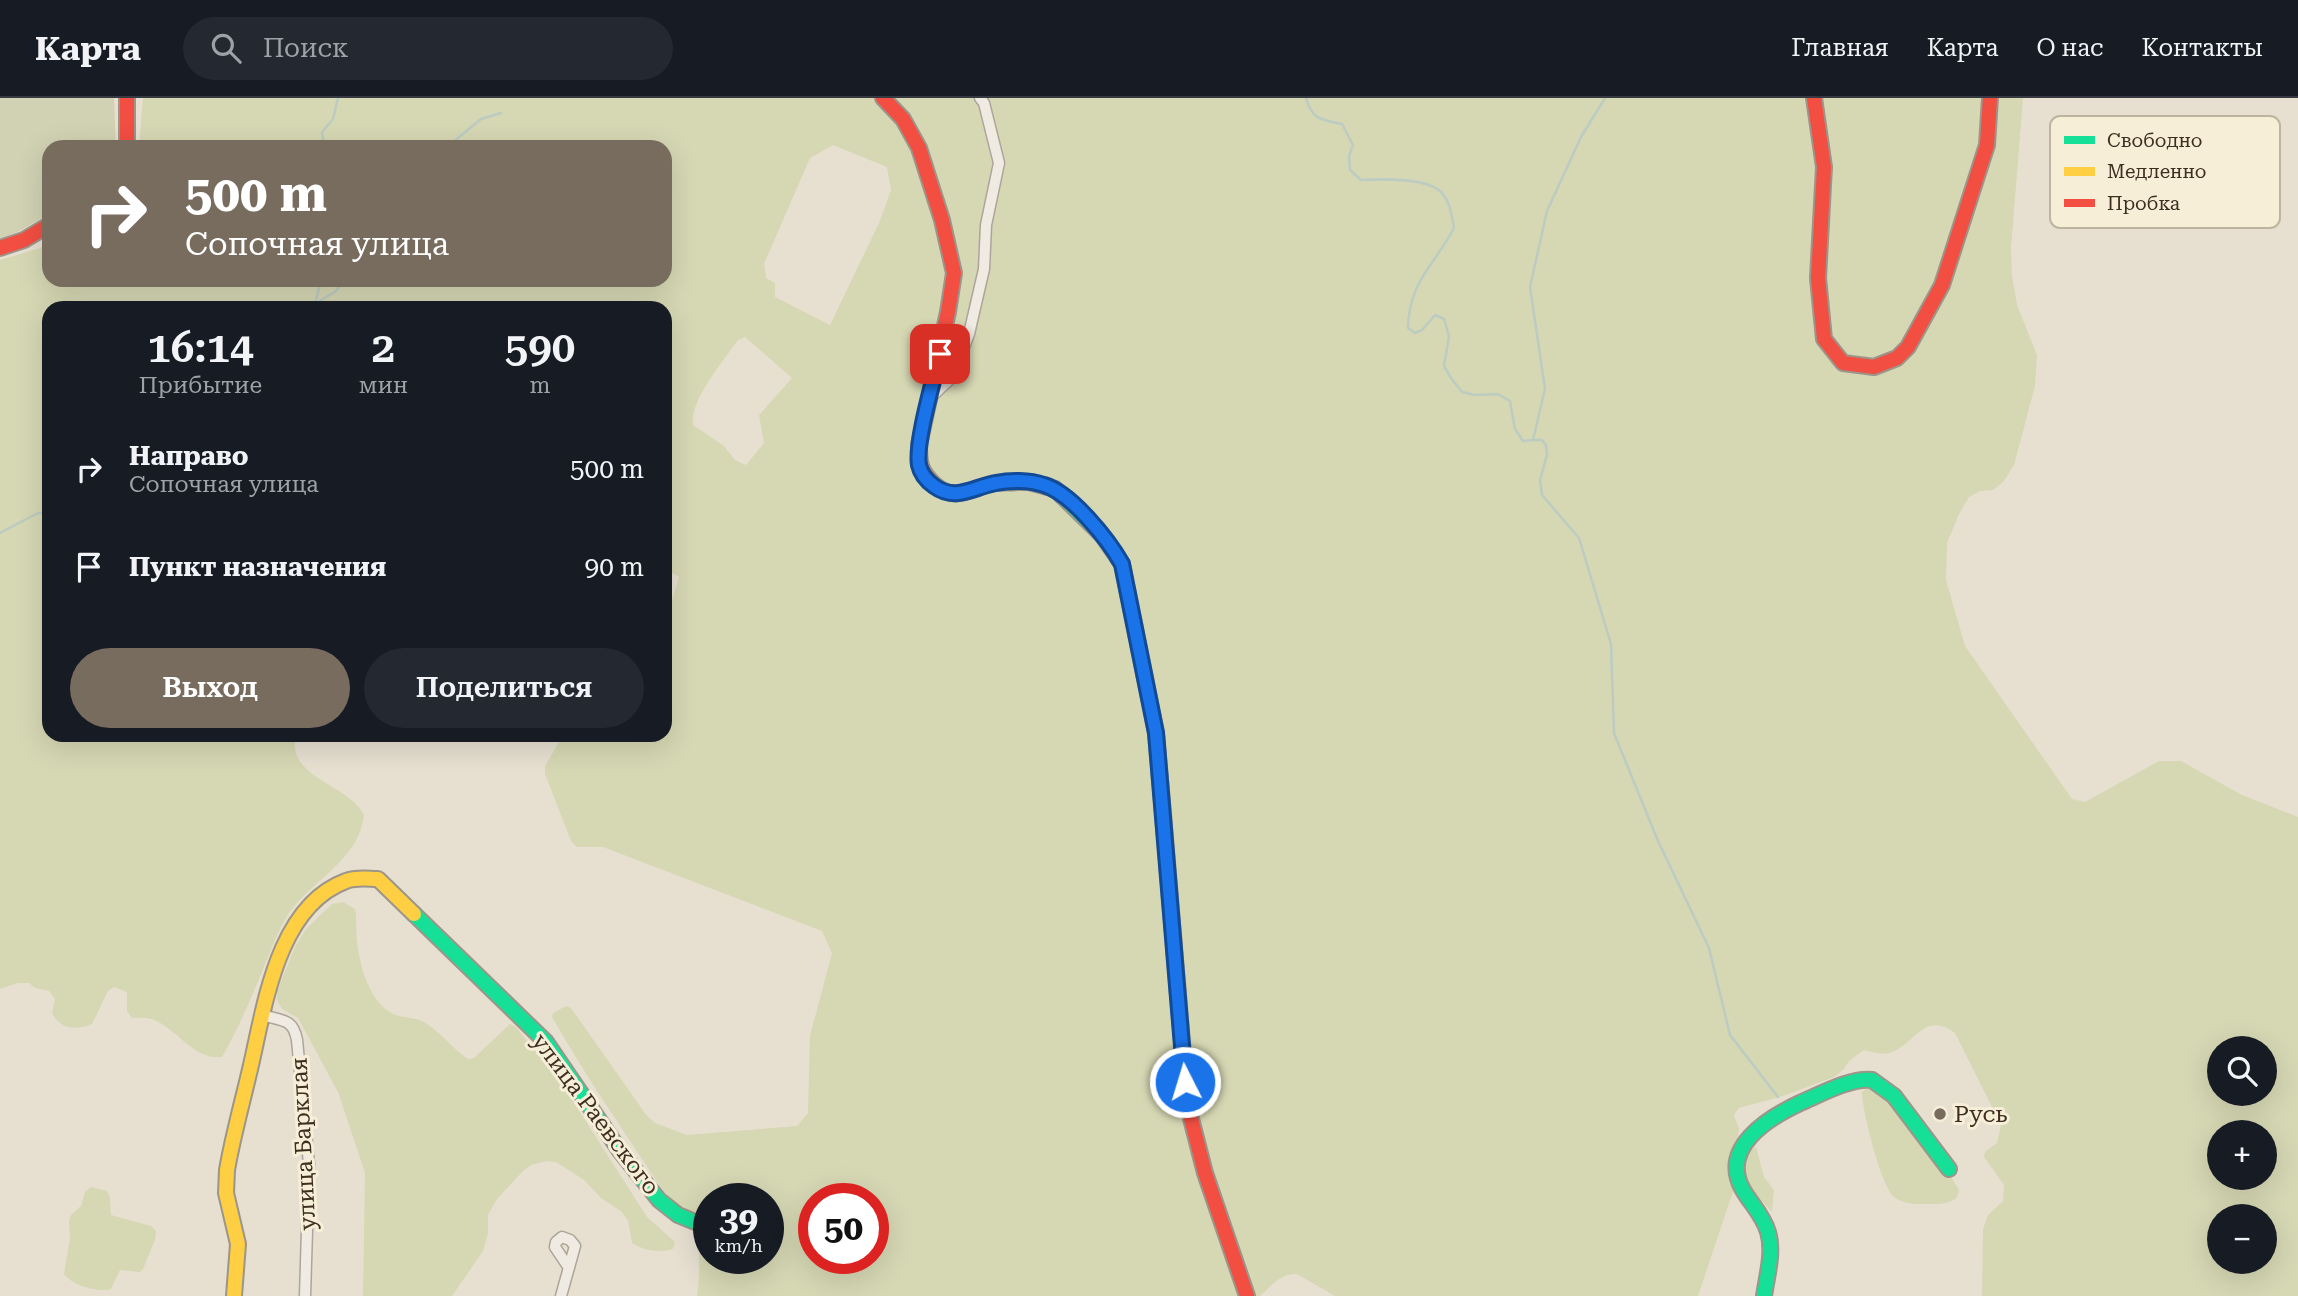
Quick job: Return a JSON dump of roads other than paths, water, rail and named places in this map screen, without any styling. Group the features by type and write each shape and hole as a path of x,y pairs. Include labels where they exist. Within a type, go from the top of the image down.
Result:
{"street":[{"path":"127,98 127,140"},
{"path":"883,98 904,119 919,148 942,220 954,273 931,397 919,445 919,464 923,474 941,491 953,494 969,492 995,483 1029,482 1055,489 1086,516 1114,549 1122,564 1156,733 1188,1103 1205,1173 1247,1296"},
{"path":"931,397 955,370 969,334 984,269 986,225 999,163 984,103 980,98"},
{"path":"1814,98 1824,167 1818,278 1824,339 1843,363 1874,367 1897,358 1908,347 1942,285 1987,145 1990,98"},
{"path":"0,248 24,240 42,229"},
{"name":"улица Барклая","path":"234,1296 238,1244 226,1194 227,1170 262,1015 278,960 295,925 314,902 330,889 346,881 378,879"},
{"name":"улица Раевского","path":"378,879 546,1042 620,1151 659,1200 678,1215 693,1221"},
{"name":"улица Барклая","path":"262,1015 290,1023 295,1028 298,1040 309,1164 305,1296"},
{"path":"1764,1296 1769,1234 1762,1214 1744,1193 1737,1163 1743,1143 1771,1119 1828,1091 1869,1079 1894,1096 1949,1170"},
{"path":"561,1296 569,1268"}],"waterway":[{"path":"323,140 322,132 333,119 338,98"},
{"path":"1306,98 1311,111 1319,118 1342,124 1353,145 1349,156 1350,170 1361,180 1414,181 1434,187 1447,200 1454,228 1418,286 1409,312 1408,328 1415,333 1422,330 1435,315 1444,319 1449,336 1444,366 1451,378 1462,392 1475,395 1498,394 1510,401 1515,429 1523,441 1533,440"},
{"path":"1605,98 1581,137 1547,211 1530,287 1545,389 1533,440 1542,440 1546,445 1547,455 1540,480 1542,495 1579,538 1611,644 1614,733 1658,841 1709,948 1730,1035 1778,1097"},
{"path":"456,140 481,119 501,113"},
{"path":"316,301 319,287"},
{"path":"320,301 339,287"},
{"path":"0,533 42,513"}],"place":[{"name":"Русь","path":"1940,1114"}]}
